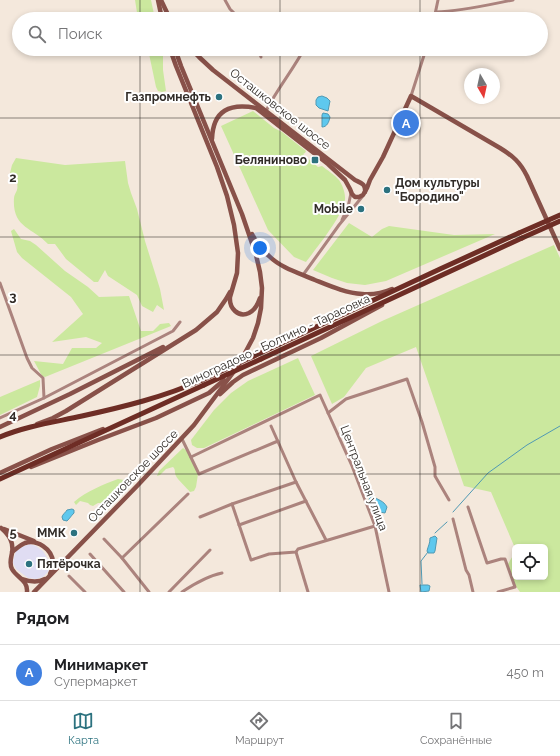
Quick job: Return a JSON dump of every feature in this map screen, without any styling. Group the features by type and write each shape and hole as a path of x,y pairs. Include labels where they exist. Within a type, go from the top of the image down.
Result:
{"main road":[{"path":"160,1 161,12"},
{"path":"160,1 164,12"},
{"path":"160,1 166,12"},
{"path":"173,56 218,167 234,225 238,253 237,273 230,297 231,306 238,313 248,314 256,307 260,299 262,288"},
{"path":"0,480 156,418 197,400 220,385 237,368 253,338 261,308 262,288 256,255 244,220 177,56"},
{"name":"Осташковское шоссе","path":"197,56 266,111 360,182"},
{"path":"370,180 366,183 360,182 352,184 350,191 353,196 357,197 364,194 370,180 384,156 411,96 510,154 516,159 524,169 560,249"},
{"path":"407,105 412,101 421,102"},
{"name":"Осташковское шоссе","path":"212,142 212,130 214,123 225,111 234,106 256,108 328,164 345,180 350,191"},
{"path":"360,182 364,186 364,194"},
{"name":"Виноградово - Болтино - Тарасовка","path":"0,437 14,431 33,426 120,407 203,382 261,359 403,294 560,215"},
{"path":"244,220 261,248 278,263 303,275 353,293 374,294 386,291 440,269"},
{"name":"Виноградово - Болтино - Тарасовка","path":"0,480 150,410 254,356 440,269 560,221"},
{"path":"14,431 53,418 66,411 196,330 217,312 234,284"},
{"path":"212,402 233,382 243,375 350,323 403,294"},
{"path":"0,427 70,394 196,330"},
{"name":"Осташковское шоссе","path":"34,592 194,426 237,368"},
{"path":"0,473 150,410"},
{"path":"1,527 42,545 49,552 53,560 53,567 49,577 42,581 33,582 22,579"},
{"path":"1,527 10,537 12,544 12,552 10,557 12,569 26,584 27,592"},
{"path":"12,552 27,542 36,542"}],"street":[{"path":"225,0 233,12"},
{"path":"438,0 436,12 487,6 512,0"},
{"path":"266,111 300,56"},
{"path":"411,96 424,56"},
{"path":"339,225 348,207 350,191"},
{"path":"303,275 339,225 364,194"},
{"path":"0,283 27,358 32,368 42,378 44,398"},
{"path":"0,418 44,398 173,331 180,322"},
{"path":"328,413 346,399 407,380 422,422 435,467 435,476 449,500"},
{"name":"Центральная улица","path":"191,457 320,395 352,466 375,526 389,592"},
{"path":"271,426 296,482 326,540"},
{"path":"182,439 199,474 278,441"},
{"path":"200,516 296,482"},
{"path":"122,558 188,494"},
{"path":"239,525 306,501"},
{"path":"232,504 251,560 269,554 296,552 298,548 375,526"},
{"path":"468,507 487,563 505,559 515,587 498,592"},
{"path":"453,519 473,592"},
{"path":"104,539 150,592"},
{"path":"169,592 210,550"},
{"path":"296,552 308,592"},
{"path":"90,554 124,592"},
{"path":"182,592 198,582 222,573"},
{"path":"70,576 85,592"}],"shaded area":[{"path":"406,117 415,122 408,137 399,132"},
{"path":"30,544 43,551 50,566 48,572 43,577 36,579 28,578 16,569 13,563 16,551"}],"green space":[{"path":"135,0 151,0 154,12 137,12"},
{"path":"149,56 163,56 166,91 158,91"},
{"path":"253,111 306,151 303,154 318,167 322,166 335,176 343,188 345,197 344,203 336,221 306,262 294,257 268,230 221,126"},
{"path":"16,158 65,165 125,161 128,183 160,289 164,310 157,305 153,312 142,306 137,295 108,276 105,270 98,282 94,282 66,259 55,244 48,244 24,226 16,215 14,208 17,180 13,180 10,173"},
{"path":"349,223 372,237 382,229 389,226 454,235 495,234 386,281 365,285 347,283 313,270"},
{"path":"14,229 21,239 30,241 36,245 65,271 88,287 99,297 129,296 141,331 153,331 160,324 169,323 171,326 45,377 42,376 34,361 63,364 72,348 96,348 102,343 86,337 52,342 83,314 71,297 22,258 17,252 11,231"},
{"path":"554,245 560,258 560,592 520,592 515,585 513,580 548,580 548,544 513,544 491,492 464,486 416,347 366,368 344,397 332,404 311,356 382,321"},
{"path":"298,358 315,395 204,448 197,448 192,445 191,440 214,410 231,393 248,381"},
{"path":"40,380 37,397 0,415 0,397"},
{"path":"183,448 190,453 198,474 196,487 194,491 190,492 177,478 173,467 166,469 157,476 159,471"},
{"path":"118,479 130,483 130,487 106,510 100,503 93,506 80,501 76,505 74,502 89,491"},
{"path":"512,557 512,576 508,564"}],"water":[{"path":"322,96 330,101 328,111 319,108 316,105 316,100 318,97"},
{"path":"323,113 328,114 330,117 328,124 322,127 322,115"},
{"path":"373,496 387,507 385,513 377,510 373,506 369,499"},
{"path":"67,510 74,510 74,513 67,521 63,520 63,514"},
{"path":"435,536 437,538 435,551 434,553 428,553 427,551 430,538"},
{"path":"420,585 430,586 429,591 421,592"}],"waterway":[{"path":"453,512 488,473 527,445 560,426"},
{"path":"435,533 447,522"},
{"path":"422,584 421,561 428,552"}],"place":[{"name":"Газпромнефть","path":"219,97"},
{"name":"Минимаркет","path":"406,123"},
{"name":"Беляниново","path":"315,160"},
{"name":"Дом культуры \"Бородино\"","path":"387,190"},
{"name":"Mobile","path":"361,209"},
{"name":"ММК","path":"74,533"},
{"name":"Пятёрочка","path":"29,564"}]}
